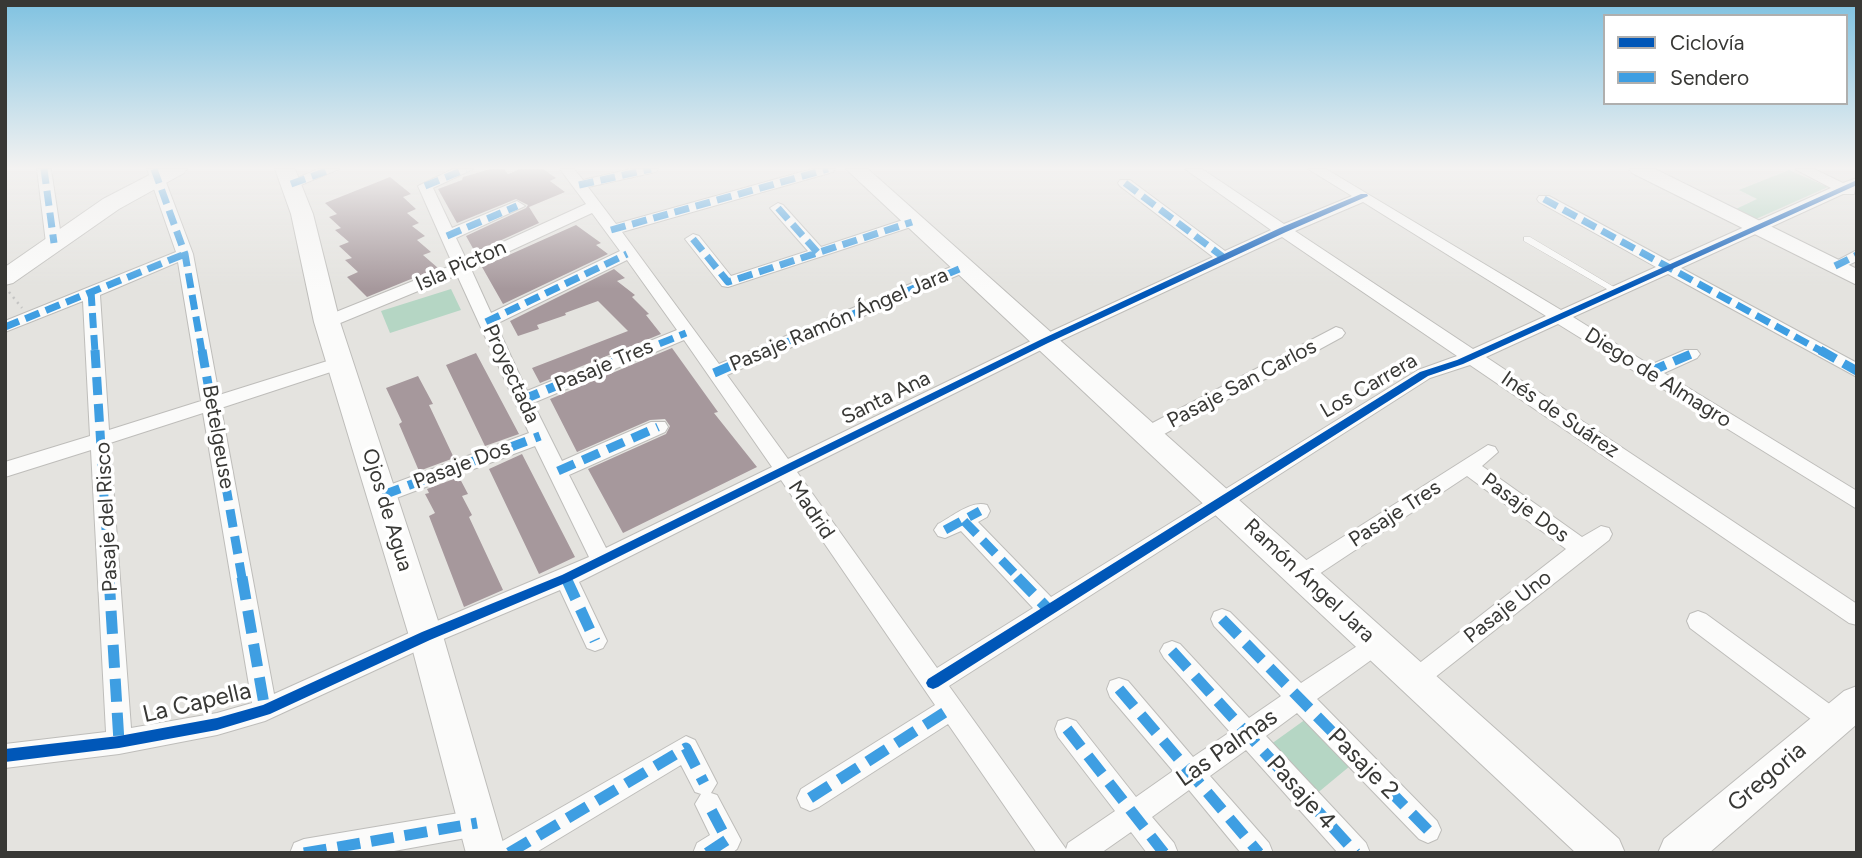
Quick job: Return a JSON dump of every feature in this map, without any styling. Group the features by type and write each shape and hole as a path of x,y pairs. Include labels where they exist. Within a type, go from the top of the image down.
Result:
{"street":[{"path":"49,209 54,243"},
{"path":"10,272 104,209"},
{"name":"Betelgeuse","path":"173,209 185,254 265,710"},
{"name":"Ojos de Agua","path":"300,209 327,322 426,636 482,838"},
{"name":"Proyectada","path":"435,209 522,400 601,560"},
{"path":"447,236 510,209"},
{"name":"Isla Picton","path":"327,322 461,268 587,209"},
{"name":"Madrid","path":"596,209 1054,853"},
{"path":"611,230 686,209"},
{"path":"779,209 818,253"},
{"name":"Ramón Ángel Jara","path":"898,209 1221,500 1605,853"},
{"path":"1159,209 1223,257"},
{"name":"Inés de Suárez","path":"1252,209 1857,616"},
{"name":"Santa Ana","path":"426,636 566,578 1045,341 1223,257 1333,209"},
{"name":"Diego de Almagro","path":"1385,209 1857,501"},
{"path":"1564,209 1857,371"},
{"path":"1720,209 1857,278"},
{"name":"Los Carrera","path":"933,683 1423,374 1472,356 1800,209"},
{"path":"693,239 728,282 912,222"},
{"path":"5,327 185,254"},
{"path":"486,322 627,254"},
{"path":"1835,266 1857,255"},
{"name":"Pasaje Ramón Ángel Jara","path":"714,373 964,267"},
{"name":"Pasaje del Risco","path":"91,291 119,742"},
{"name":"Pasaje Tres","path":"522,400 685,333"},
{"name":"Pasaje San Carlos","path":"1148,434 1336,333"},
{"path":"1649,372 1691,354"},
{"path":"5,470 340,363"},
{"path":"558,471 658,427"},
{"name":"Pasaje Dos","path":"383,495 540,436"},
{"name":"Pasaje Tres","path":"1302,574 1488,452"},
{"name":"Pasaje Dos","path":"1468,467 1582,550"},
{"path":"963,521 1049,611"},
{"name":"Pasaje Uno","path":"1416,678 1601,534"},
{"path":"566,578 595,641"},
{"name":"Pasaje 2","path":"1222,619 1427,830"},
{"path":"1698,621 1845,712"},
{"name":"La Capella","path":"5,756 119,742 217,723 265,710 426,636"},
{"name":"Las Palmas","path":"1078,853 1377,643"},
{"name":"Pasaje 4","path":"1172,651 1356,853"},
{"path":"1119,689 1259,853"},
{"path":"810,798 950,709"},
{"name":"Gregoria","path":"1678,853 1845,712"},
{"path":"1067,729 1164,853"},
{"path":"509,853 686,748 727,840 711,852"},
{"path":"304,853 482,838"}],"lane":[{"path":"1527,239 1615,290"}],"path":[{"path":"5,288 29,317"}],"green space":[{"path":"1736,209 1778,209 1756,219"},
{"path":"451,289 461,310 390,333 381,311"},
{"path":"1306,719 1350,766 1315,795 1267,747"}],"building":[{"path":"332,209 416,209 407,213 419,223 412,226 425,236 417,240 431,252 423,255 438,268 367,297 347,277 358,272 345,260 352,258 339,246 349,242 335,230 341,228 329,217 337,214"},
{"path":"449,209 491,209 457,223"},
{"path":"524,209 530,209 539,223 475,252 466,236"},
{"path":"576,225 601,243 596,245 608,254 503,304 482,267"},
{"path":"614,269 625,278 617,281 635,295 632,297 649,314 646,315 661,334 540,383 532,368 628,331 598,301 537,325 539,329 518,336 510,321"},
{"path":"672,348 718,412 714,413 757,467 623,533 588,469 666,434 670,426 665,419 650,420 577,452 550,399"},
{"path":"476,353 519,434 485,446 446,365"},
{"path":"418,376 433,404 429,405 454,458 419,471 399,424 402,422 386,388"},
{"path":"522,454 575,557 539,574 489,469"},
{"path":"459,477 468,494 462,496 472,515 469,517 503,590 464,607 429,516 435,513 425,494 429,493 427,489"}],"marked path":[{"path":"49,209 54,243"},
{"path":"169,209 185,254 265,710"},
{"path":"447,236 510,209"},
{"path":"611,230 686,209"},
{"path":"779,209 818,253"},
{"path":"1159,209 1223,257"},
{"path":"1562,209 1857,371"},
{"path":"693,239 728,282 912,222"},
{"path":"5,327 185,254"},
{"path":"486,322 627,254"},
{"path":"1835,266 1857,255"},
{"path":"714,373 964,267"},
{"path":"91,291 119,742"},
{"path":"522,400 686,333"},
{"path":"1649,372 1691,354"},
{"path":"558,471 658,427"},
{"path":"383,495 540,436"},
{"path":"945,530 980,511"},
{"path":"964,521 1050,611"},
{"path":"566,578 595,641"},
{"path":"1222,619 1428,830"},
{"path":"1172,651 1356,853"},
{"path":"1119,689 1259,853"},
{"path":"810,798 950,709"},
{"path":"1067,729 1164,853"},
{"path":"509,853 686,748 704,783"},
{"path":"707,853 727,840 708,804"},
{"path":"304,853 477,823"}],"cycle path":[{"path":"5,756 119,742 217,724 265,710 426,636 566,578 1045,341 1333,209"},
{"path":"933,683 1424,374 1460,362 1797,209"}]}
